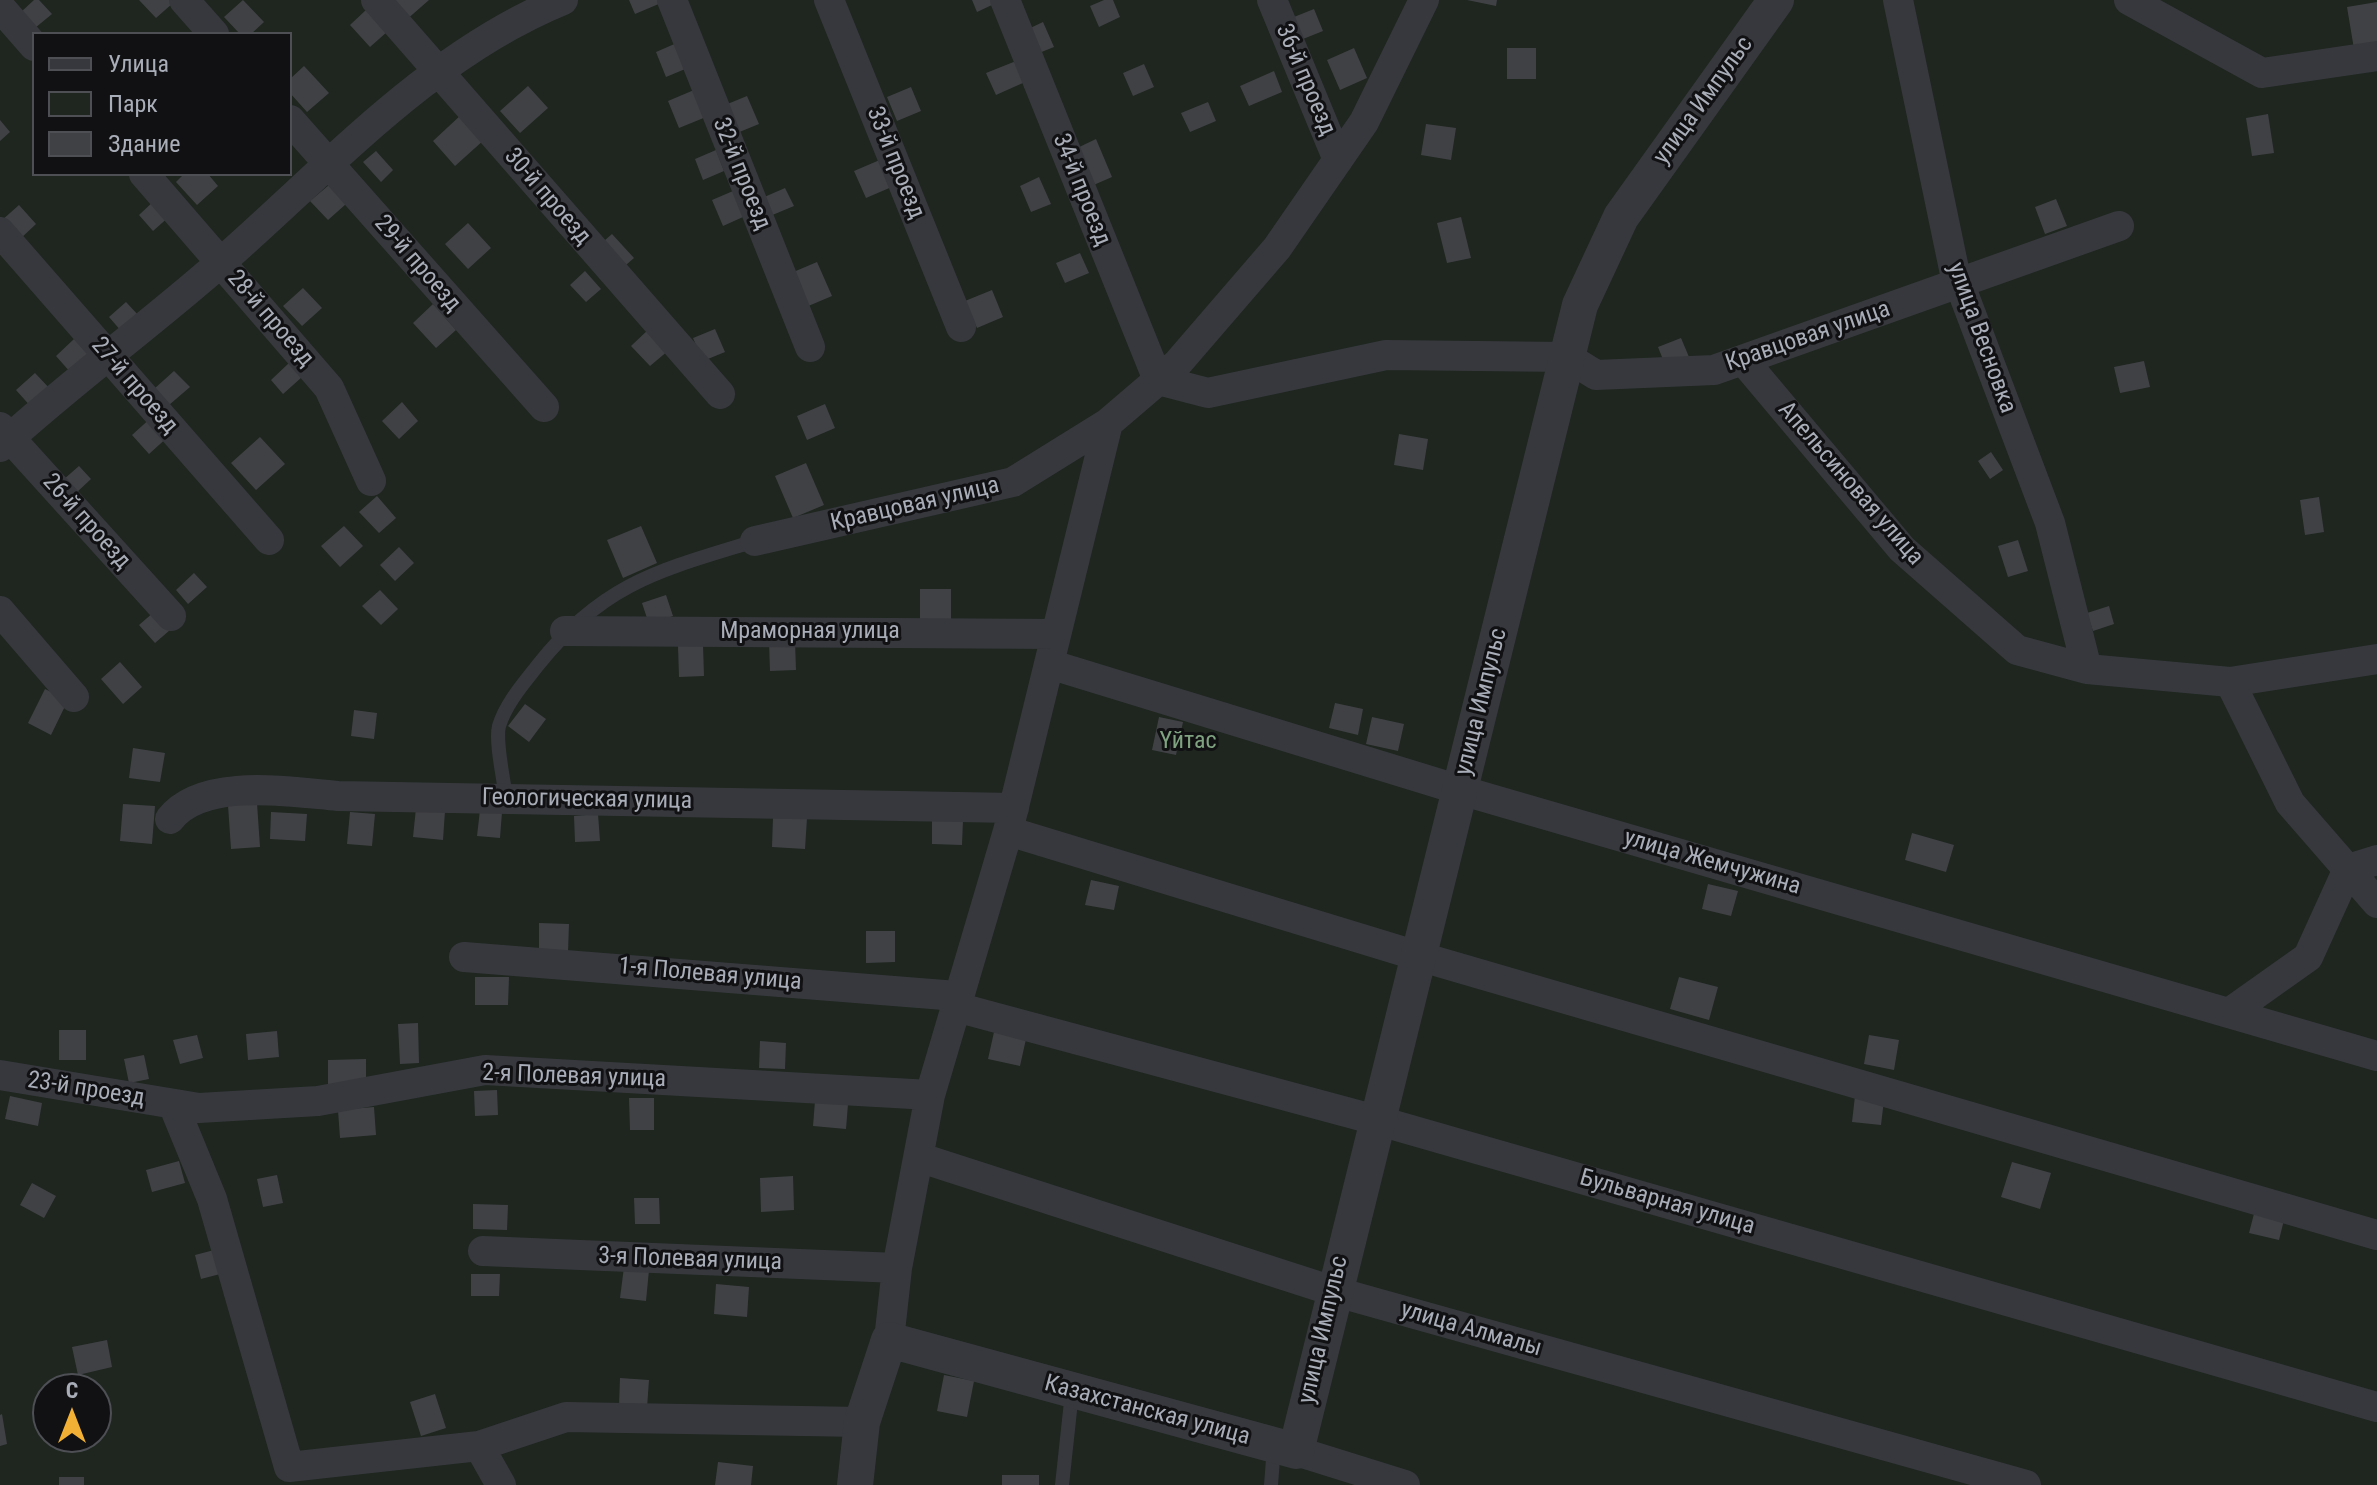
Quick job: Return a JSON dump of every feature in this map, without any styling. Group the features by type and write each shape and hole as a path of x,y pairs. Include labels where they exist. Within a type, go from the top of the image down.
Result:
{"street":[{"path":"184,0 212,32"},
{"name":"30-й проезд","path":"376,0 720,394"},
{"path":"3,437 110,357 221,263 328,163 437,72 525,7 563,0"},
{"name":"32-й проезд","path":"672,0 810,347"},
{"name":"33-й проезд","path":"829,0 961,327"},
{"name":"34-й проезд","path":"1005,0 1158,380"},
{"name":"36-й проезд","path":"1272,0 1338,160"},
{"name":"Кравцовая улица","path":"755,541 1013,482 1108,423 1177,364 1277,248 1364,122 1424,0"},
{"name":"улица Импульс","path":"1285,1448 1333,1291 1580,305 1621,217 1776,0"},
{"name":"улица Весновка","path":"1898,0 1959,284 2050,523 2087,669"},
{"path":"2129,0 2262,73 2377,56"},
{"path":"0,7 32,44"},
{"name":"29-й проезд","path":"292,122 544,407"},
{"name":"28-й проезд","path":"146,176 329,388 371,481"},
{"name":"Кравцовая улица","path":"1158,380 1208,393 1386,355 1567,357 1596,375 1714,370 2119,226"},
{"name":"27-й проезд","path":"0,232 269,540"},
{"name":"Апельсиновая улица","path":"1743,360 1902,549 2017,650 2087,669 2230,682 2377,659"},
{"path":"855,1485 862,1422 889,1340 897,1268 921,1158 930,1095 1011,819 1108,423"},
{"name":"26-й проезд","path":"3,437 171,616"},
{"path":"0,611 74,697"},
{"name":"Мраморная улица","path":"565,631 1056,634"},
{"name":"улица Жемчужина","path":"1049,664 1460,790 2377,1056"},
{"path":"2230,682 2290,803 2377,903"},
{"name":"Геологическая улица","path":"170,819 180,806 201,796 260,790 338,796 506,798 1011,819 1418,956 2377,1235"},
{"path":"2229,1013 2308,957 2348,869 2377,860"},
{"name":"1-я Полевая улица","path":"464,957 957,1001"},
{"name":"Бульварная улица","path":"957,1001 2377,1407"},
{"name":"2-я Полевая улица","path":"173,1104 199,1108 318,1101 485,1070 930,1095"},
{"name":"23-й проезд","path":"0,1075 173,1104"},
{"path":"173,1104 212,1199 289,1467 479,1446 566,1417 862,1422"},
{"name":"улица Алмалы","path":"921,1158 1333,1291 2026,1485"},
{"name":"3-я Полевая улица","path":"483,1251 897,1268"},
{"name":"Казахстанская улица","path":"889,1340 1285,1448 1388,1482"},
{"path":"479,1446 501,1485"}],"lane":[{"path":"506,798 498,728 514,695 565,631 600,601 650,573 755,541"},
{"path":"1062,1485 1072,1392"},
{"path":"1271,1485 1285,1448"}],"green space":[{"name":"Үйтас","path":"0,0 2377,0 2377,1485 0,1485"}],"building":[{"path":"34,0 39,0 52,14 35,28 21,12"},
{"path":"139,0 171,0 173,3 156,18"},
{"path":"243,0 264,22 253,32 238,32 224,17"},
{"path":"391,0 429,0 405,21"},
{"path":"629,0 660,0 661,3 635,14"},
{"path":"972,0 992,0 994,4 977,12"},
{"path":"1113,0 1120,17 1099,27 1090,6"},
{"path":"1467,0 1497,0 1496,6"},
{"path":"2377,2 2377,46 2354,49 2347,7"},
{"path":"367,9 388,31 370,47 350,25"},
{"path":"1314,9 1323,31 1303,39 1294,17"},
{"path":"1043,22 1054,47 1034,55 1024,31"},
{"path":"679,42 690,67 666,77 656,52"},
{"path":"1354,48 1367,78 1340,90 1327,60"},
{"path":"1507,48 1536,48 1536,79 1507,79"},
{"path":"1016,61 1025,82 996,95 986,73"},
{"path":"1144,64 1154,87 1133,96 1123,73"},
{"path":"304,66 329,93 307,112 292,95 292,77"},
{"path":"1274,71 1282,92 1249,106 1240,86"},
{"path":"528,86 548,108 520,133 500,111"},
{"path":"911,87 921,111 897,121 887,97"},
{"path":"694,90 706,117 679,128 668,101"},
{"path":"747,96 759,124 737,133 725,105"},
{"path":"1208,102 1216,121 1190,132 1181,113"},
{"path":"462,114 485,139 455,166 433,141"},
{"path":"2268,114 2274,153 2252,156 2246,118"},
{"path":"0,120 10,132 0,141"},
{"path":"1426,124 1456,128 1451,160 1421,155"},
{"path":"1096,139 1112,177 1089,187 1073,150"},
{"path":"716,150 724,171 703,180 695,159"},
{"path":"376,151 393,170 381,182 363,162"},
{"path":"882,159 894,186 866,198 854,171"},
{"path":"182,176 210,176 218,186 197,205 176,182"},
{"path":"1039,177 1051,204 1031,212 1020,186"},
{"path":"329,185 346,204 328,220 310,201"},
{"path":"785,188 794,206 770,216 762,198"},
{"path":"733,191 743,217 723,226 712,200"},
{"path":"156,199 171,215 153,231 139,215"},
{"path":"2056,199 2067,226 2045,234 2035,207"},
{"path":"19,205 36,224 19,240 1,221"},
{"path":"1461,217 1471,258 1447,263 1437,223"},
{"path":"468,223 491,248 468,269 445,244"},
{"path":"612,234 634,258 619,271 597,247"},
{"path":"1080,253 1089,273 1065,283 1056,263"},
{"path":"817,262 832,296 806,307 791,273"},
{"path":"585,271 601,289 586,302 570,285"},
{"path":"303,288 322,308 302,326 283,306"},
{"path":"992,290 1003,317 977,328 965,301"},
{"path":"126,302 139,316 122,332 109,317"},
{"path":"433,304 456,330 436,348 413,323"},
{"path":"649,329 669,350 650,366 631,346"},
{"path":"715,329 725,352 703,361 693,338"},
{"path":"1681,338 1689,357 1666,367 1658,347"},
{"path":"74,339 90,356 71,373 56,356"},
{"path":"2144,361 2150,387 2120,393 2114,367"},
{"path":"289,363 302,377 283,394 271,380"},
{"path":"174,371 190,387 169,405 154,389"},
{"path":"35,373 52,391 33,409 16,390"},
{"path":"402,402 418,421 399,439 382,421"},
{"path":"825,404 835,428 807,440 797,416"},
{"path":"153,416 170,435 149,454 132,435"},
{"path":"1399,434 1428,439 1423,470 1394,465"},
{"path":"260,437 285,464 256,490 231,463"},
{"path":"1991,452 2003,470 1990,479 1978,461"},
{"path":"806,463 824,505 793,518 775,476"},
{"path":"79,466 91,479 76,493 63,480"},
{"path":"377,496 396,518 379,533 359,512"},
{"path":"2319,497 2324,532 2305,535 2300,500"},
{"path":"344,526 363,546 340,567 321,546"},
{"path":"641,526 657,563 623,578 607,540"},
{"path":"2018,540 2028,571 2008,577 1998,546"},
{"path":"399,547 414,563 395,581 380,565"},
{"path":"194,573 207,587 188,604 176,590"},
{"path":"920,589 951,589 951,619 920,619"},
{"path":"380,590 398,609 381,625 362,606"},
{"path":"666,595 673,616 649,624 642,603"},
{"path":"2109,606 2114,624 2093,631 2087,613"},
{"path":"154,612 170,630 155,643 139,625"},
{"path":"769,642 795,642 796,670 770,671"},
{"path":"678,645 703,645 704,676 679,677"},
{"path":"120,662 142,687 123,704 101,679"},
{"path":"45,689 68,700 51,735 28,723"},
{"path":"1335,703 1363,709 1358,735 1329,728"},
{"path":"525,704 546,719 529,742 508,726"},
{"path":"354,710 377,713 374,739 351,736"},
{"path":"1159,717 1183,722 1176,755 1152,750"},
{"path":"1372,717 1404,724 1398,751 1366,744"},
{"path":"133,748 165,753 160,782 129,778"},
{"path":"257,803 260,847 231,849 228,805"},
{"path":"123,804 155,806 152,844 120,841"},
{"path":"416,808 445,811 443,840 413,837"},
{"path":"480,810 502,812 500,838 477,836"},
{"path":"271,812 307,814 305,841 270,839"},
{"path":"350,812 375,814 372,846 347,844"},
{"path":"598,814 600,841 575,842 574,816"},
{"path":"773,817 807,818 805,849 772,847"},
{"path":"932,819 963,820 962,845 932,844"},
{"path":"1912,833 1954,845 1946,872 1905,860"},
{"path":"1091,880 1119,886 1114,910 1085,905"},
{"path":"1708,884 1738,891 1731,916 1702,909"},
{"path":"539,923 569,924 568,952 539,952"},
{"path":"866,931 895,931 895,962 866,963"},
{"path":"475,977 509,977 508,1005 475,1005"},
{"path":"1679,977 1718,987 1709,1020 1670,1009"},
{"path":"418,1023 419,1063 400,1064 398,1024"},
{"path":"59,1030 86,1030 86,1060 59,1060"},
{"path":"277,1031 279,1057 248,1060 246,1034"},
{"path":"994,1032 1026,1039 1020,1066 988,1059"},
{"path":"197,1035 203,1058 180,1064 173,1040"},
{"path":"1869,1035 1899,1040 1894,1070 1864,1064"},
{"path":"760,1041 786,1043 785,1069 759,1068"},
{"path":"144,1055 149,1079 129,1083 124,1059"},
{"path":"366,1059 366,1084 328,1085 328,1060"},
{"path":"497,1090 498,1115 475,1116 474,1091"},
{"path":"10,1096 42,1103 38,1126 5,1119"},
{"path":"1855,1096 1884,1100 1881,1125 1852,1122"},
{"path":"629,1098 654,1098 654,1130 630,1130"},
{"path":"815,1101 848,1104 846,1129 813,1126"},
{"path":"374,1107 376,1135 340,1138 338,1110"},
{"path":"179,1161 185,1183 152,1192 146,1170"},
{"path":"2012,1162 2051,1173 2040,1209 2001,1197"},
{"path":"277,1175 283,1203 263,1207 257,1179"},
{"path":"793,1176 794,1210 761,1212 760,1178"},
{"path":"32,1183 56,1196 44,1218 20,1205"},
{"path":"634,1198 659,1198 660,1224 635,1224"},
{"path":"473,1204 508,1205 507,1230 473,1229"},
{"path":"2256,1206 2286,1212 2279,1240 2249,1233"},
{"path":"218,1249 224,1273 201,1279 195,1255"},
{"path":"624,1267 649,1270 646,1301 620,1298"},
{"path":"471,1274 500,1274 499,1296 471,1296"},
{"path":"716,1284 749,1287 747,1317 714,1314"},
{"path":"107,1340 112,1367 78,1373 72,1347"},
{"path":"944,1375 974,1381 967,1417 937,1411"},
{"path":"620,1378 649,1380 647,1408 619,1406"},
{"path":"435,1394 446,1428 421,1436 410,1402"},
{"path":"0,1415 7,1444 0,1446"},
{"path":"718,1462 753,1466 751,1485 715,1485"},
{"path":"1002,1475 1039,1475 1039,1485 1002,1485"},
{"path":"59,1477 84,1477 84,1485 59,1485"}]}
